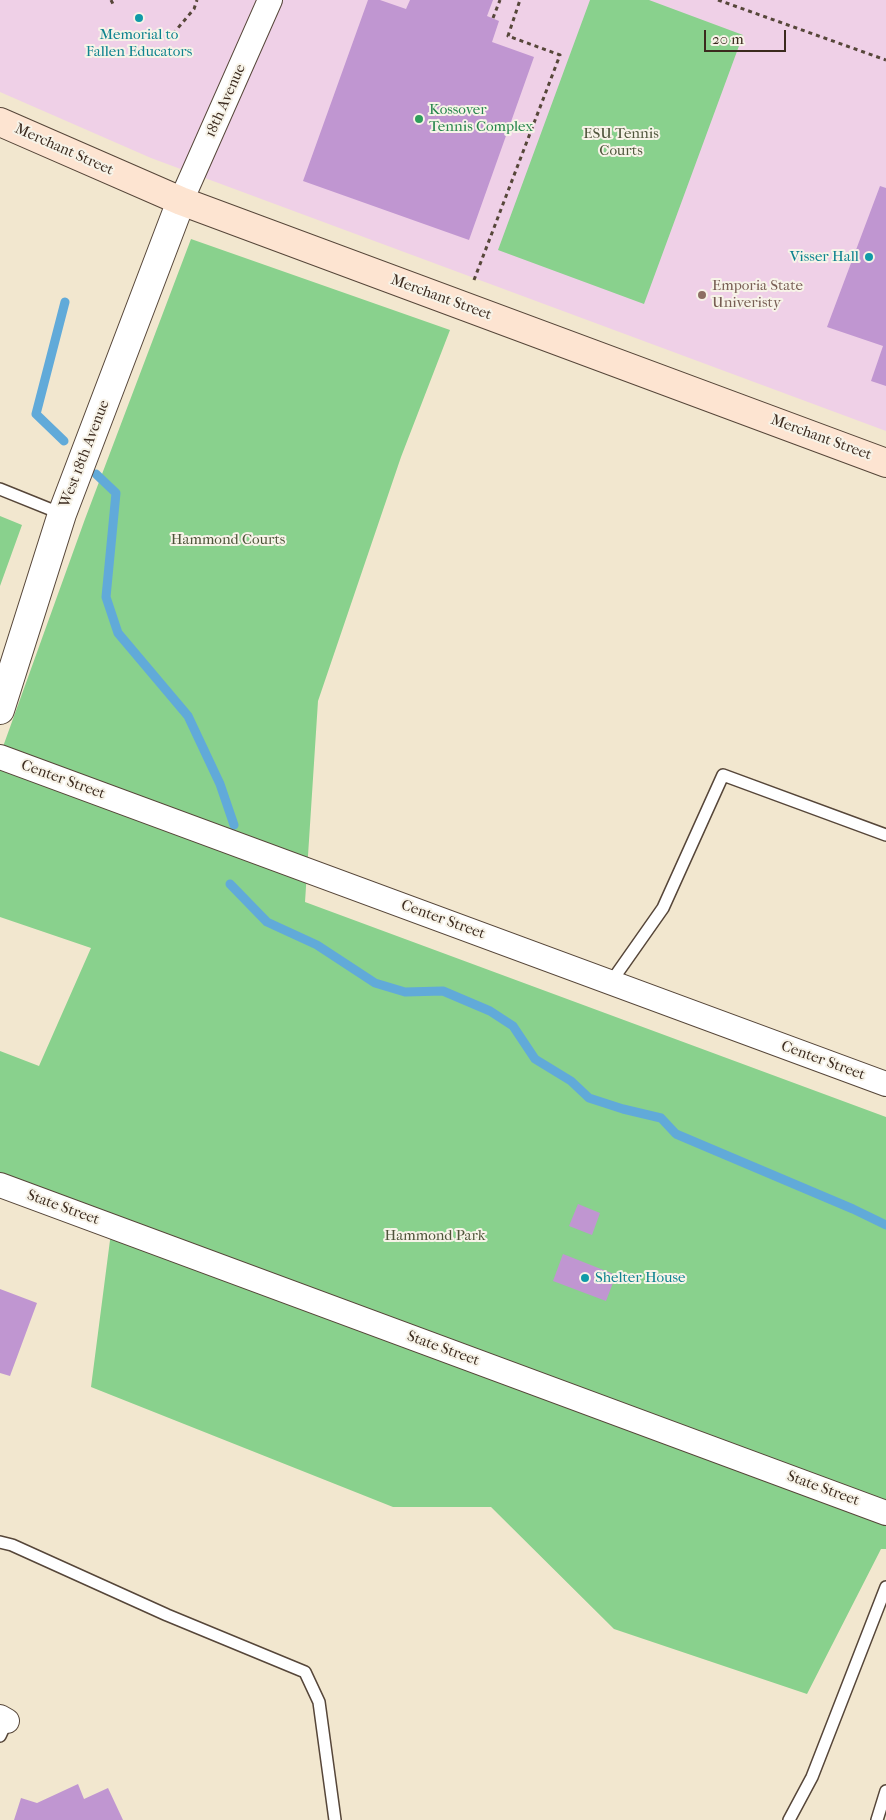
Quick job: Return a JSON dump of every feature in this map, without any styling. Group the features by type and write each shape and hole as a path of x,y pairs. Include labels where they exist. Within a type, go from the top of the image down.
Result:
{"main road":[{"name":"Merchant Street","path":"0,122 181,201 886,462"}],"street":[{"name":"18th Avenue","path":"181,201 270,0"},
{"name":"West 18th Avenue","path":"0,710 62,514 181,201"},
{"name":"Center Street","path":"0,757 886,1084"},
{"name":"State Street","path":"0,1185 886,1513"}],"lane":[{"path":"0,488 62,514"},
{"path":"611,982 663,908 723,775 886,834"},
{"path":"0,1542 12,1545 167,1615 305,1672 319,1702 335,1820"},
{"path":"789,1820 812,1777 886,1587"},
{"path":"877,1820 886,1791"}],"path":[{"path":"158,38 172,35 194,9 197,0"},
{"path":"493,18 500,0"},
{"path":"464,306 560,55 508,36 520,0"},
{"path":"718,0 886,60"}],"shaded area":[{"name":"Emporia State Univeristy","path":"0,0 886,0 886,431 151,158 0,92"}],"green space":[{"name":"ESU Tennis Courts","path":"590,0 649,0 743,35 644,304 498,250"},
{"name":"Hammond Park","path":"191,239 450,330 401,457 318,701 305,902 886,1117 886,1549 881,1549 807,1694 614,1629 491,1507 393,1507 91,1387 113,1217 0,1174 0,1051 39,1066 91,948 0,917 0,755 85,519"},
{"path":"0,516 22,525 0,586"}],"building":[{"name":"Kossover Tennis Complex","path":"368,0 380,0 406,9 410,0 493,0 487,16 499,21 492,42 534,57 469,240 303,181"},
{"name":"Visser Hall","path":"880,186 886,188 886,386 871,381 883,346 827,327"},
{"path":"578,1204 600,1213 592,1235 569,1226"},
{"name":"Shelter House","path":"563,1254 616,1275 606,1301 553,1281"},
{"path":"0,1289 37,1303 10,1376 0,1373"},
{"path":"78,1784 84,1799 108,1788 123,1820 14,1820 21,1798 37,1803"}],"waterway":[{"path":"64,441 36,414 65,302"},
{"path":"96,474 116,493 106,597 118,633 188,716 220,784 234,825"},
{"path":"230,884 267,922 317,945 375,983 405,992 443,991 490,1011 513,1026 535,1059 571,1081 589,1098 661,1118 676,1134 853,1209 886,1225"}],"place":[{"name":"Memorial to Fallen Educators","path":"139,18"},
{"name":"Kossover Tennis Complex","path":"419,119"},
{"name":"Visser Hall","path":"869,257"},
{"name":"Emporia State Univeristy","path":"702,295"},
{"name":"Shelter House","path":"585,1278"}],"park label":[{"name":"Hammond Courts","path":"228,540"}]}
